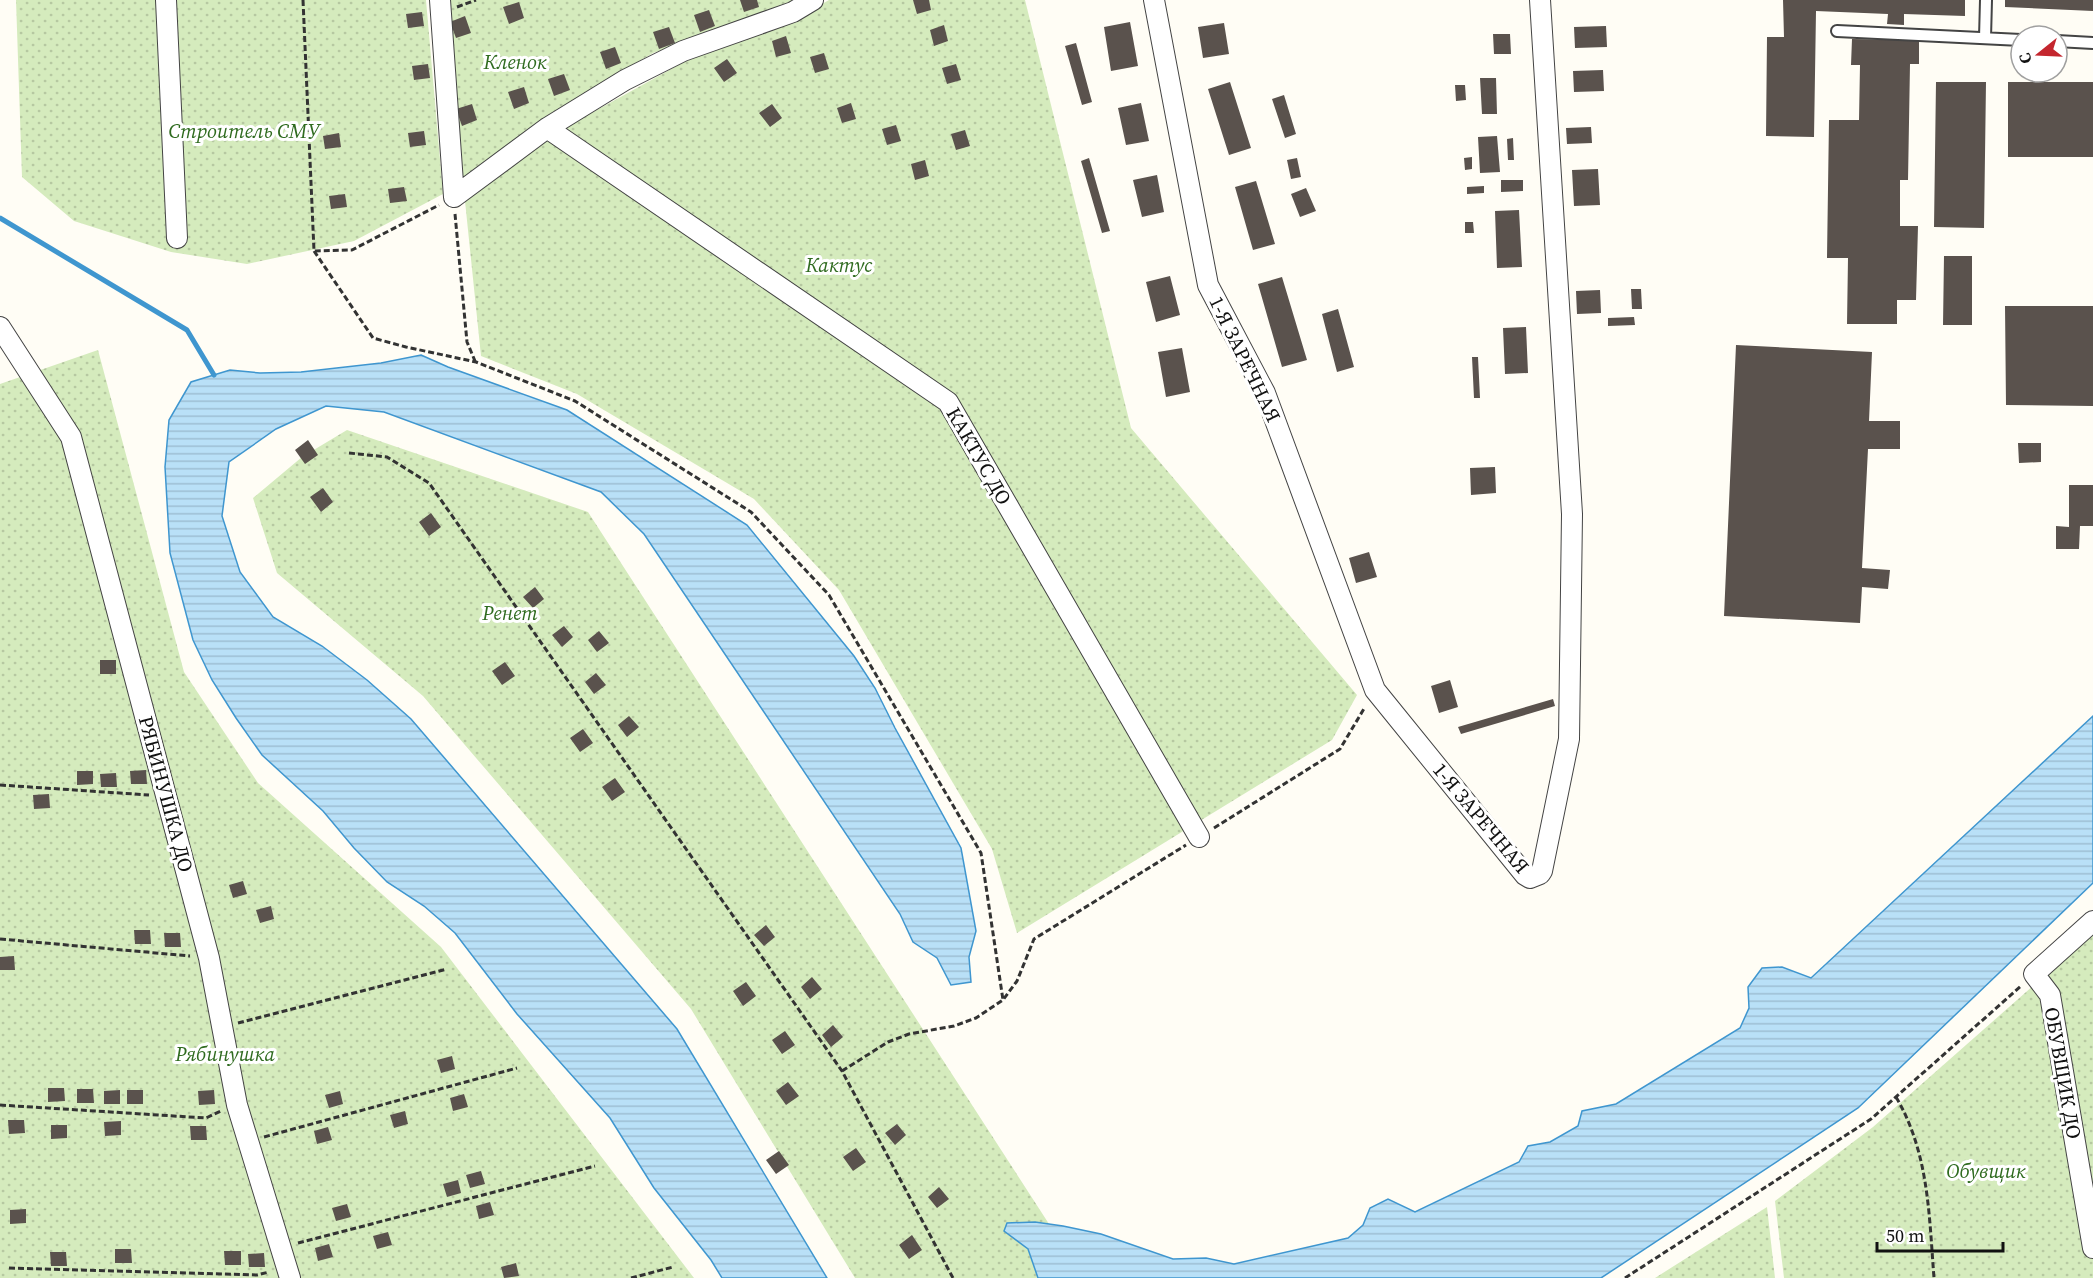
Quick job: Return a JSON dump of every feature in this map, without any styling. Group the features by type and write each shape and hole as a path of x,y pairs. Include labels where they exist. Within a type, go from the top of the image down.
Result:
{"street":[{"path":"166,0 177,238"},
{"path":"440,0 454,197"},
{"path":"454,197 547,128 625,80 683,51 793,12 813,0"},
{"name":"1-Я ЗАРЕЧНАЯ","path":"1154,0 1208,285 1265,393 1375,690 1525,875 1530,878 1540,874 1569,739 1572,514 1540,0"},
{"name":"КАКТУС ДО","path":"547,128 948,402 1199,837"},
{"name":"РЯБИНУШКА ДО","path":"0,327 71,437 209,958 237,1105 286,1264"},
{"path":"2034,974 2093,921"},
{"name":"ОБУВЩИК ДО","path":"2034,974 2050,995 2093,1248"}],"lane":[{"path":"1984,38 1986,0"},
{"path":"1837,31 2009,39"},
{"path":"2069,42 2093,43"}],"path":[{"path":"303,0 314,251 373,338 476,362 575,401 751,512 829,595 981,854 1003,1000"},
{"path":"314,251 352,250 454,197 467,342 476,362"},
{"path":"349,453 387,457 429,483 842,1071 953,1278"},
{"path":"842,1071 888,1042 909,1034 954,1026 976,1018 1003,1000 1017,981 1034,939 1340,749 1375,690"},
{"path":"0,785 143,795 166,794"},
{"path":"0,939 209,958"},
{"path":"222,1027 447,969"},
{"path":"1625,1278 1871,1119 2034,974"},
{"path":"248,1141 517,1068"},
{"path":"1896,1097 1910,1119 1926,1179 1934,1278"},
{"path":"0,1105 206,1118 237,1105"},
{"path":"9,1268 257,1275 596,1166"},
{"path":"631,1278 673,1267"}],"green space":[{"name":"Строитель СМУ","path":"16,0 426,0 443,194 354,241 247,264 171,252 74,221 22,177"},
{"name":"Кленок","path":"446,0 795,0 784,7 653,53 555,111 461,181"},
{"name":"Кактус","path":"829,0 1025,0 1131,428 1357,695 1332,740 1017,933 992,849 839,590 754,499 577,394 481,356 465,201 566,127 684,62 798,18"},
{"name":"Рябинушка","path":"98,350 184,672 258,783 441,947 694,1278 0,1278 0,384"},
{"name":"Ренет","path":"347,430 588,512 1084,1278 855,1278 691,1009 423,696 277,573 253,498 302,457"},
{"name":"Обувщик","path":"2093,933 2093,1278 1784,1278 1775,1201 1873,1127"},
{"path":"1767,1207 1775,1278 1655,1278"}],"water":[{"path":"421,355 567,410 747,525 854,656 875,688 961,848 976,931 969,957 971,982 951,985 937,958 913,942 900,914 644,534 601,492 384,412 326,406 276,429 229,462 222,516 240,572 273,617 322,646 367,680 411,719 677,1029 827,1278 722,1278 711,1260 654,1188 610,1118 517,1014 455,933 424,906 387,882 323,811 262,755 212,680 193,640 170,553 165,467 169,420 191,382 230,370 260,373 301,372 381,363"},
{"path":"2093,716 2093,883 1858,1108 1601,1278 1038,1278 1028,1249 1004,1231 1007,1223 1035,1222 1063,1226 1101,1234 1173,1259 1206,1258 1234,1264 1348,1238 1363,1225 1370,1208 1388,1199 1415,1212 1519,1162 1528,1146 1550,1142 1578,1126 1582,1111 1616,1104 1740,1028 1749,1008 1748,987 1762,968 1782,967 1811,978"}],"building":[{"path":"740,0 757,0 759,7 744,12"},
{"path":"913,0 929,0 931,10 917,14"},
{"path":"1783,0 1965,0 1965,16 1904,14 1904,25 1887,24 1888,14 1816,11 1814,137 1766,136 1767,37 1784,37"},
{"path":"2005,0 2093,0 2093,11 2005,7"},
{"path":"519,2 524,18 509,24 503,7"},
{"path":"709,10 715,26 700,32 694,15"},
{"path":"422,12 424,26 408,28 406,14"},
{"path":"465,16 471,33 456,38 450,22"},
{"path":"1130,22 1138,66 1111,71 1104,27"},
{"path":"1224,23 1229,54 1203,58 1198,27"},
{"path":"944,25 948,41 934,46 930,30"},
{"path":"1606,26 1607,47 1575,48 1574,27"},
{"path":"669,27 675,43 659,49 653,32"},
{"path":"1493,34 1510,34 1511,54 1494,54"},
{"path":"786,36 791,53 776,57 772,41"},
{"path":"1852,39 1919,40 1919,64 1910,64 1908,180 1900,180 1900,226 1918,226 1916,300 1897,300 1897,324 1847,324 1848,258 1827,258 1829,120 1859,120 1860,65 1851,65"},
{"path":"1076,43 1092,102 1082,105 1065,46"},
{"path":"615,47 621,63 606,69 600,52"},
{"path":"824,53 829,69 815,73 810,57"},
{"path":"727,59 737,73 724,82 714,68"},
{"path":"428,64 430,78 414,80 412,66"},
{"path":"956,64 961,80 947,84 942,68"},
{"path":"1603,70 1604,91 1574,92 1573,71"},
{"path":"564,74 570,90 554,96 548,79"},
{"path":"1480,78 1496,78 1497,114 1482,114"},
{"path":"1230,82 1251,148 1229,155 1208,89"},
{"path":"1936,82 1986,82 1984,228 1934,227"},
{"path":"2008,82 2009,84 2069,84 2069,82 2093,82 2093,157 2008,157"},
{"path":"1455,85 1465,85 1466,100 1456,101"},
{"path":"524,87 529,103 514,109 508,92"},
{"path":"1284,95 1296,134 1285,138 1272,99"},
{"path":"851,103 856,119 842,123 837,108"},
{"path":"1141,103 1149,141 1126,145 1118,108"},
{"path":"472,104 477,120 462,126 456,109"},
{"path":"772,104 782,118 770,127 759,113"},
{"path":"896,125 901,141 887,145 882,129"},
{"path":"1591,127 1592,143 1567,144 1566,128"},
{"path":"965,130 970,146 956,150 951,134"},
{"path":"424,131 426,145 410,147 408,133"},
{"path":"339,133 341,147 325,149 323,136"},
{"path":"1497,136 1500,172 1480,173 1478,137"},
{"path":"1513,138 1514,160 1508,160 1507,139"},
{"path":"1472,157 1472,169 1465,170 1464,158"},
{"path":"1089,158 1110,231 1102,233 1081,161"},
{"path":"1297,158 1301,177 1291,179 1287,160"},
{"path":"925,160 929,176 915,180 911,164"},
{"path":"1598,169 1600,205 1574,206 1572,170"},
{"path":"1157,175 1164,212 1142,217 1133,180"},
{"path":"1501,180 1523,180 1523,191 1501,192"},
{"path":"1256,181 1275,244 1253,250 1235,187"},
{"path":"1484,186 1484,193 1467,194 1467,187"},
{"path":"404,187 407,201 390,203 388,189"},
{"path":"1306,188 1316,211 1300,217 1291,194"},
{"path":"345,194 347,207 331,209 329,196"},
{"path":"1519,210 1522,267 1497,268 1495,211"},
{"path":"1465,222 1473,222 1474,233 1465,233"},
{"path":"1944,256 1972,256 1972,325 1943,325"},
{"path":"1170,276 1180,315 1156,322 1146,282"},
{"path":"1282,277 1307,360 1282,367 1258,284"},
{"path":"1631,289 1641,289 1642,309 1632,309"},
{"path":"1600,290 1601,313 1577,314 1576,291"},
{"path":"2005,306 2093,306 2093,406 2006,405"},
{"path":"1338,309 1354,367 1337,372 1322,314"},
{"path":"1634,317 1635,325 1608,326 1608,318"},
{"path":"1526,327 1528,373 1505,374 1503,328"},
{"path":"1736,345 1872,352 1869,421 1900,421 1900,449 1868,449 1862,568 1890,570 1888,589 1862,587 1860,623 1724,616"},
{"path":"1182,348 1190,392 1166,397 1158,352"},
{"path":"1472,357 1478,357 1480,398 1474,398"},
{"path":"308,440 318,455 305,464 295,450"},
{"path":"2018,443 2041,443 2041,462 2019,463"},
{"path":"1495,467 1496,493 1471,495 1470,468"},
{"path":"2069,485 2093,485 2093,526 2080,526 2079,549 2056,549 2056,526 2069,527"},
{"path":"323,488 333,502 321,512 310,497"},
{"path":"431,513 441,527 429,536 419,522"},
{"path":"1369,552 1377,577 1356,583 1349,558"},
{"path":"535,587 544,599 533,608 523,597"},
{"path":"564,626 573,637 562,647 552,635"},
{"path":"599,631 609,643 597,652 588,640"},
{"path":"100,660 116,660 116,674 100,674"},
{"path":"505,662 515,676 502,685 492,671"},
{"path":"596,673 606,685 594,694 585,682"},
{"path":"1450,680 1458,707 1439,713 1431,686"},
{"path":"1553,699 1555,706 1461,734 1458,727"},
{"path":"629,716 639,727 627,737 618,725"},
{"path":"583,729 593,743 580,752 570,738"},
{"path":"146,770 147,784 131,784 130,771"},
{"path":"77,771 93,771 93,784 77,785"},
{"path":"116,773 117,787 101,787 100,774"},
{"path":"615,778 625,792 612,801 602,787"},
{"path":"49,794 50,808 34,809 33,795"},
{"path":"243,881 247,894 233,898 229,885"},
{"path":"271,906 274,919 260,923 256,910"},
{"path":"766,925 775,937 764,946 754,935"},
{"path":"134,930 150,930 151,944 135,944"},
{"path":"164,933 180,933 181,947 165,947"},
{"path":"14,956 15,970 0,970 0,957"},
{"path":"812,977 822,989 810,999 801,987"},
{"path":"746,982 756,996 743,1006 733,991"},
{"path":"833,1025 843,1037 831,1047 822,1035"},
{"path":"785,1031 795,1045 782,1054 772,1040"},
{"path":"452,1056 455,1069 441,1073 437,1060"},
{"path":"788,1082 799,1096 786,1105 776,1091"},
{"path":"48,1088 64,1088 65,1101 48,1102"},
{"path":"77,1089 93,1089 94,1103 77,1103"},
{"path":"120,1090 120,1104 104,1104 104,1091"},
{"path":"127,1090 143,1090 143,1104 127,1104"},
{"path":"214,1090 215,1104 199,1105 198,1091"},
{"path":"340,1091 343,1104 329,1108 325,1095"},
{"path":"464,1094 468,1107 453,1111 450,1098"},
{"path":"405,1111 408,1124 394,1128 390,1115"},
{"path":"8,1120 24,1120 25,1133 9,1134"},
{"path":"121,1121 121,1135 105,1136 104,1122"},
{"path":"897,1124 906,1135 895,1145 885,1133"},
{"path":"51,1125 67,1125 67,1138 51,1139"},
{"path":"190,1126 206,1126 207,1140 191,1140"},
{"path":"328,1127 332,1140 317,1144 314,1131"},
{"path":"856,1148 866,1162 853,1171 843,1157"},
{"path":"779,1151 789,1165 776,1174 766,1160"},
{"path":"481,1171 485,1184 470,1188 466,1175"},
{"path":"458,1180 461,1193 447,1197 443,1184"},
{"path":"939,1187 949,1199 937,1208 928,1197"},
{"path":"490,1202 494,1215 479,1219 476,1206"},
{"path":"347,1204 351,1217 336,1221 332,1208"},
{"path":"26,1209 26,1223 10,1224 10,1210"},
{"path":"388,1232 392,1245 377,1249 373,1236"},
{"path":"912,1235 922,1250 909,1259 899,1245"},
{"path":"329,1244 333,1257 318,1261 315,1248"},
{"path":"115,1249 131,1249 132,1263 115,1263"},
{"path":"224,1251 241,1251 241,1265 225,1265"},
{"path":"50,1252 66,1252 67,1266 51,1266"},
{"path":"264,1253 265,1267 249,1267 248,1254"},
{"path":"516,1263 519,1276 504,1278 501,1267"}],"waterway":[{"path":"0,218 187,330 214,375"}]}
